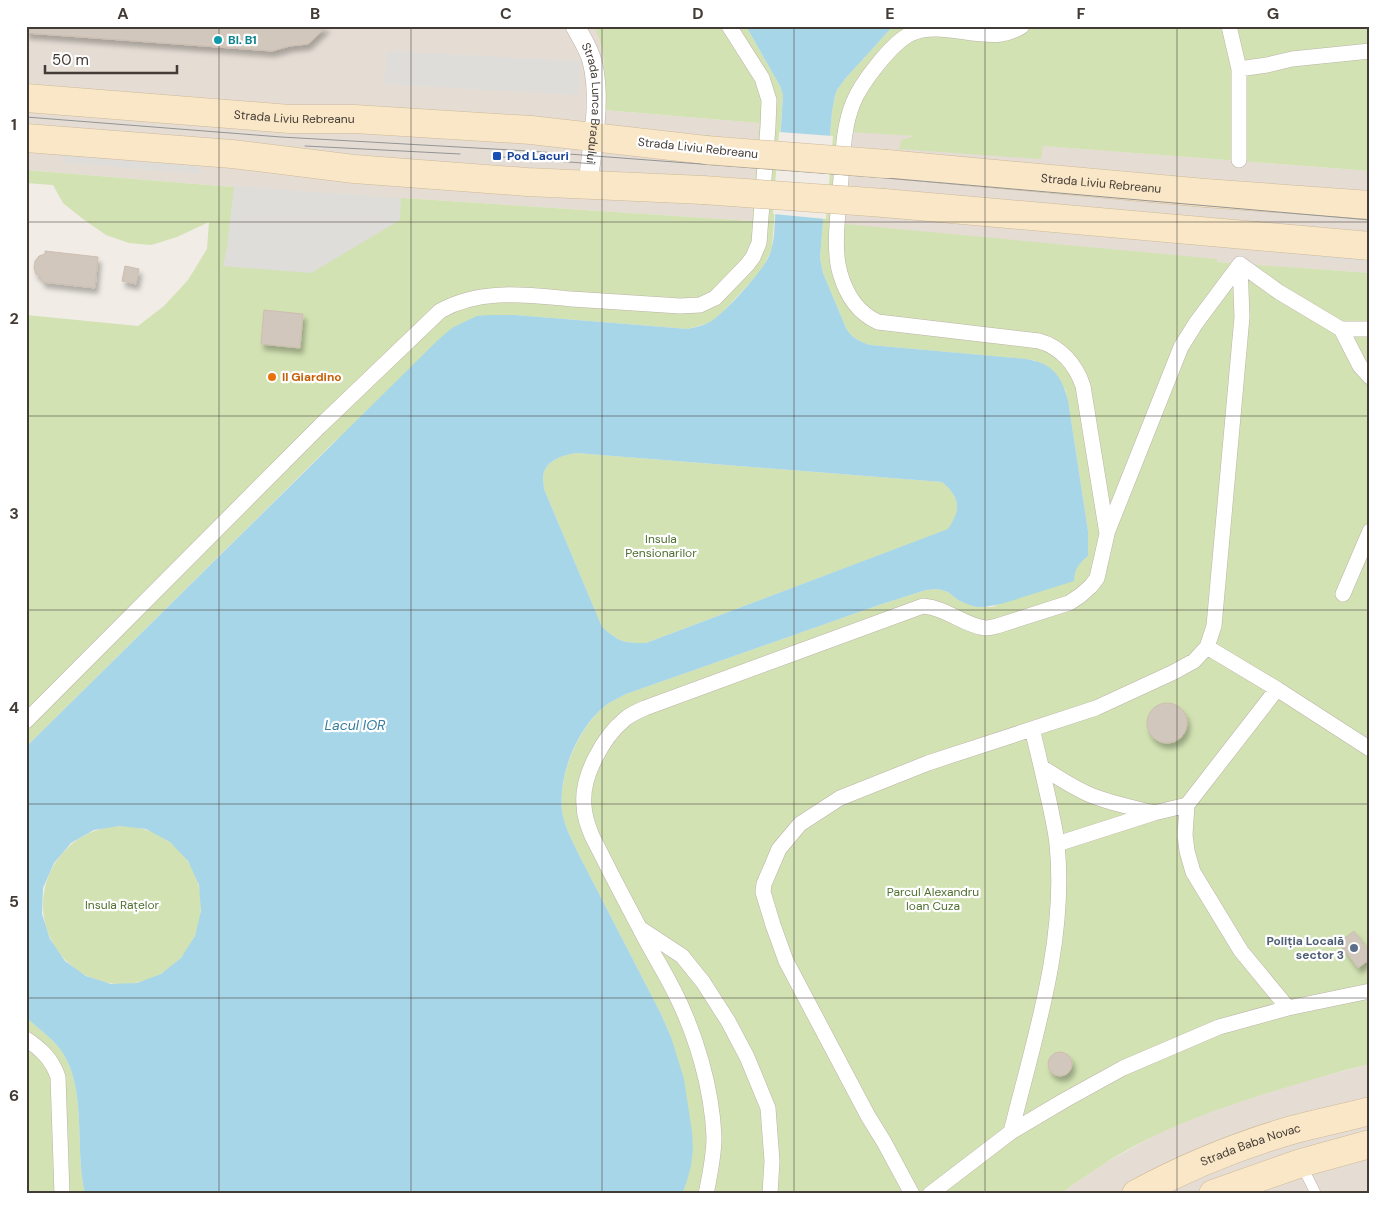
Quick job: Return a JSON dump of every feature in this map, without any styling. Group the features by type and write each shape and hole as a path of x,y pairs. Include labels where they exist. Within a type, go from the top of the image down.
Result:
{"main road":[{"name":"Strada Liviu Rebreanu","path":"26,98 290,119 355,119 531,130 706,150 887,164 1205,193 1370,205"},
{"path":"26,138 232,154 354,169 527,182 702,190 884,203 1370,246"},
{"name":"Strada Baba Novac","path":"1136,1194 1198,1164 1250,1144 1292,1130 1370,1111"},
{"path":"1213,1194 1300,1163 1370,1144"}],"street":[{"name":"Strada Lunca Bradului","path":"575,26 592,61 596,93 596,115 588,184"},
{"path":"26,721 320,426 440,311 466,300 496,295 691,306 706,303 715,298 747,266 759,243 768,126 769,100 762,78 729,26"},
{"path":"1022,26 1002,34 989,35 935,29 910,34 889,53 865,80 853,103 846,128 838,222 837,261 842,279 856,306 865,316 878,322 1039,341 1047,343 1064,354 1075,368 1083,386 1107,534"},
{"path":"1229,26 1239,69 1240,160"},
{"path":"1239,69 1292,59 1370,51"},
{"path":"706,1194 711,1170 714,1138 711,1105 698,1050 674,990 639,927 592,836 586,820 585,791 593,764 608,736 626,718 645,708 923,606 934,607 986,628 1069,603 1081,595 1097,578 1107,534 1181,347 1196,323 1240,264"},
{"path":"1240,264 1279,292 1341,329 1370,329"},
{"path":"912,1194 868,1116 786,961 763,892 764,884 779,849 800,824 840,798 928,763 1096,708 1174,672 1194,661 1207,647 1215,618 1242,317 1240,264"},
{"path":"1341,329 1360,366 1370,378"},
{"path":"1343,594 1370,531"},
{"path":"1207,647 1277,689 1370,749"},
{"path":"1277,689 1187,805 1186,835 1187,851 1193,872 1241,952 1288,1008"},
{"path":"1011,1132 1049,980 1056,933 1059,889 1057,844 1043,768 1032,729"},
{"path":"1043,768 1062,781 1087,794 1154,813"},
{"path":"1057,844 1154,813 1187,805"},
{"path":"639,927 682,956 724,1013 747,1057 768,1108 772,1161 770,1194"},
{"path":"930,1194 1011,1132 1123,1068 1219,1027 1288,1008 1370,991"},
{"path":"26,1039 47,1056 55,1068 58,1077 62,1194"}],"lane":[{"path":"1300,1163 1316,1194"}],"shaded area":[{"path":"26,26 594,26 599,35 605,73 604,110 759,123 752,221 220,186 26,170"},
{"path":"387,51 581,61 578,95 384,84"},
{"path":"851,131 1370,171 1370,273 1240,264 844,225"},
{"path":"48,139 184,150 202,174 66,163"},
{"path":"234,186 401,198 400,220 311,273 223,266"},
{"path":"1305,245 1370,251 1370,263 1305,256"},
{"path":"1370,1064 1370,1194 1060,1194 1100,1166 1161,1132 1204,1114 1251,1098"}],"green space":[{"path":"594,26 746,26 780,86 783,95 772,248 759,273 719,316 709,323 688,329 515,315 335,441 26,747 26,315 138,326 164,306 188,280 207,249 209,222 177,237 151,245 129,243 106,235 83,219 63,203 53,185 26,183 26,170 220,186 752,221 759,123 604,110 605,78 603,56"},
{"name":"Parcul Alexandru Ioan Cuza","path":"893,26 1370,26 1370,171 1043,146 1041,159 899,149 901,140 915,136 851,132 844,224 1217,259 1217,262 1370,273 1370,1064 1253,1098 1179,1125 1118,1155 1060,1194 682,1194 686,1184 671,1037 577,851 563,816 563,782 572,753 587,726 606,705 626,694 879,605 926,590 938,589 948,592 958,600 976,607 992,607 1074,575 1079,564 1088,556 1088,531 1065,389 1034,360 870,345 859,340 853,337 846,328 823,273 820,258 835,95 845,79"},
{"name":"Insula Pensionarilor","path":"576,453 942,482 953,493 956,499 957,510 949,529 646,643 632,643 618,639 602,627 544,489 543,474 549,464 562,456"},
{"name":"Insula Rațelor","path":"114,826 130,826 145,829 159,835 178,849 188,861 198,882 201,905 198,928 188,949 178,961 166,971 145,981 130,984 114,984 99,981 78,971 56,949 46,928 43,913 43,897 46,882 56,861 78,839 99,829"},
{"path":"26,1017 56,1044 69,1064 77,1099 80,1157 85,1194 26,1194"}],"water":[{"name":"Lacul IOR","path":"746,26 893,26 845,79 835,95 820,258 823,273 846,328 853,337 862,342 870,345 1026,359 1043,364 1054,372 1062,384 1068,400 1088,531 1088,556 1078,567 1074,581 1001,604 984,607 967,604 948,592 938,589 926,590 626,694 606,705 586,726 572,753 563,782 563,816 577,851 671,1037 684,1079 692,1132 691,1166 682,1194 85,1194 80,1157 77,1099 69,1064 56,1044 26,1017 26,747 452,328 477,316 489,315 515,315 688,329 710,322 717,317 751,282 764,265 771,249 774,235 783,95 780,86","holes":["576,453 942,482 953,493 956,499 957,510 948,529 646,643 632,643 618,639 602,627 544,489 543,474 549,464 562,456","120,826 146,829 170,842 188,861 199,885 201,911 195,936 181,958 161,974 137,983 111,984 86,976 65,961 50,939 42,914 43,888 54,863 71,843 94,830"]}],"pier":[{"path":"779,132 833,136 826,219 773,214"}],"building":[{"name":"Bl. B1","path":"26,26 327,26 308,44 272,51 26,33"},
{"path":"45,251 98,257 95,288 42,282 42,278 36,274 34,268 35,261 39,256 45,254"},
{"path":"125,266 139,269 136,284 122,281"},
{"path":"264,310 303,314 300,348 261,344"},
{"path":"1167,703 1181,709 1187,723 1181,737 1167,743 1153,737 1147,723 1153,709"},
{"name":"Poliția Locală sector 3","path":"1354,931 1370,953 1370,959 1358,968 1339,942"},
{"path":"1060,1052 1068,1056 1072,1064 1068,1072 1060,1076 1052,1072 1048,1064 1052,1056"}],"tram line":[{"path":"26,117 281,137 529,151 886,178 1370,220"},
{"path":"305,146 460,154"},
{"path":"503,157 595,164"}],"place":[{"name":"Bl. B1","path":"218,40"},
{"name":"Pod Lacuri","path":"497,156"},
{"name":"Il Giardino","path":"272,377"},
{"name":"Poliția Locală sector 3","path":"1354,948"}]}
